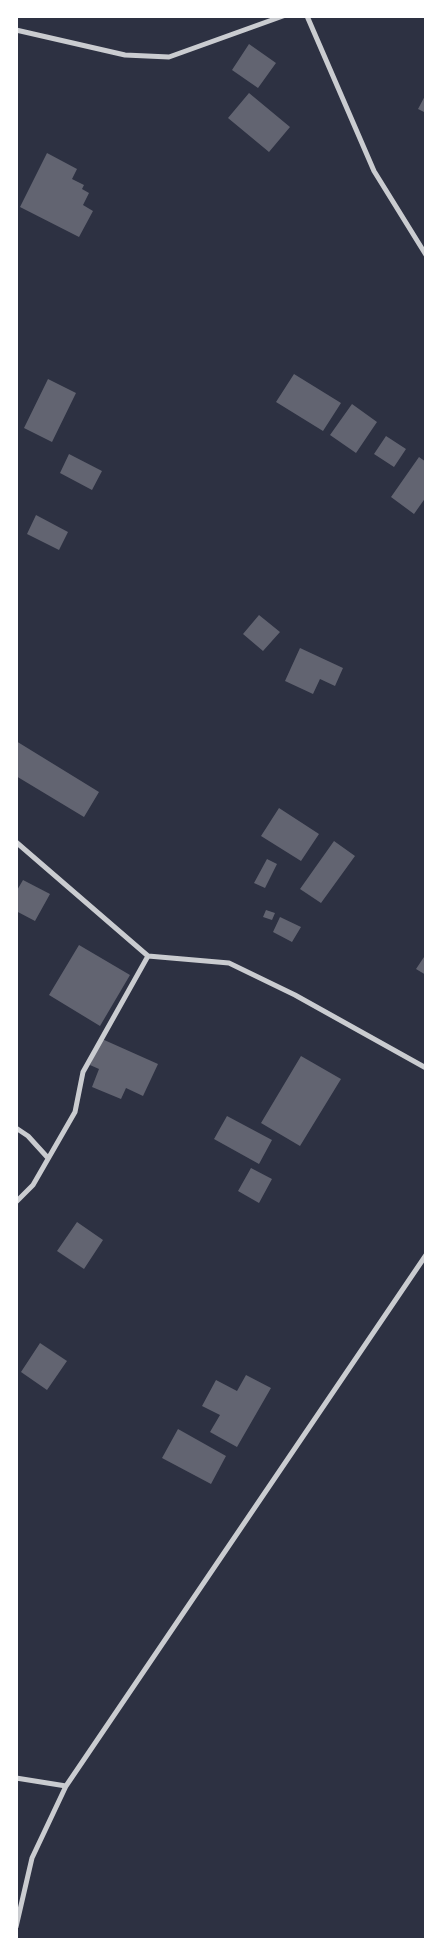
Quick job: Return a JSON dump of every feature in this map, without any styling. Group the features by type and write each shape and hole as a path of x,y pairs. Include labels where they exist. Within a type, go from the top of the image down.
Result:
{"street":[{"path":"16,30 125,55 169,56 283,16"},
{"path":"307,16 374,170 426,255"},
{"path":"16,842 148,956 229,963 295,995 426,1068"},
{"path":"16,1202 33,1185 75,1112 83,1072 148,956"},
{"path":"16,1128 28,1136 48,1158"},
{"path":"16,1927 32,1858 66,1786 426,1255"},
{"path":"16,1778 66,1786"}],"building":[{"path":"249,44 276,63 258,88 232,70"},
{"path":"249,93 290,127 269,152 228,118"},
{"path":"426,94 426,113 418,109"},
{"path":"47,153 77,169 72,179 84,185 82,189 89,193 83,205 93,211 79,237 20,207"},
{"path":"294,374 341,403 323,431 276,402"},
{"path":"48,379 76,393 52,442 24,428"},
{"path":"352,404 377,422 356,453 330,435"},
{"path":"386,436 406,449 394,467 374,454"},
{"path":"69,454 102,471 92,490 60,473"},
{"path":"419,457 426,462 426,497 414,514 391,497"},
{"path":"36,515 68,532 59,550 27,534"},
{"path":"259,615 280,632 263,651 243,634"},
{"path":"300,648 343,668 335,686 320,679 313,694 285,681"},
{"path":"16,741 99,792 84,817 16,776"},
{"path":"279,808 319,834 301,861 261,836"},
{"path":"334,841 355,856 321,903 300,889"},
{"path":"267,859 277,864 265,888 254,883"},
{"path":"23,880 50,894 35,921 16,911 16,892"},
{"path":"266,910 275,913 272,920 263,917"},
{"path":"280,917 301,927 292,942 273,932"},
{"path":"79,945 130,975 100,1026 49,995"},
{"path":"426,954 426,975 416,969"},
{"path":"102,1039 158,1064 143,1096 126,1088 121,1099 92,1087 99,1069 90,1065"},
{"path":"301,1056 341,1079 300,1146 261,1123"},
{"path":"227,1116 272,1140 259,1164 214,1139"},
{"path":"251,1168 272,1179 259,1203 238,1191"},
{"path":"77,1222 103,1240 84,1269 57,1251"},
{"path":"40,1343 67,1361 47,1390 21,1372"},
{"path":"246,1375 271,1388 237,1447 210,1432 220,1415 202,1406 216,1380 237,1391"},
{"path":"178,1429 226,1456 211,1484 162,1458"}]}
